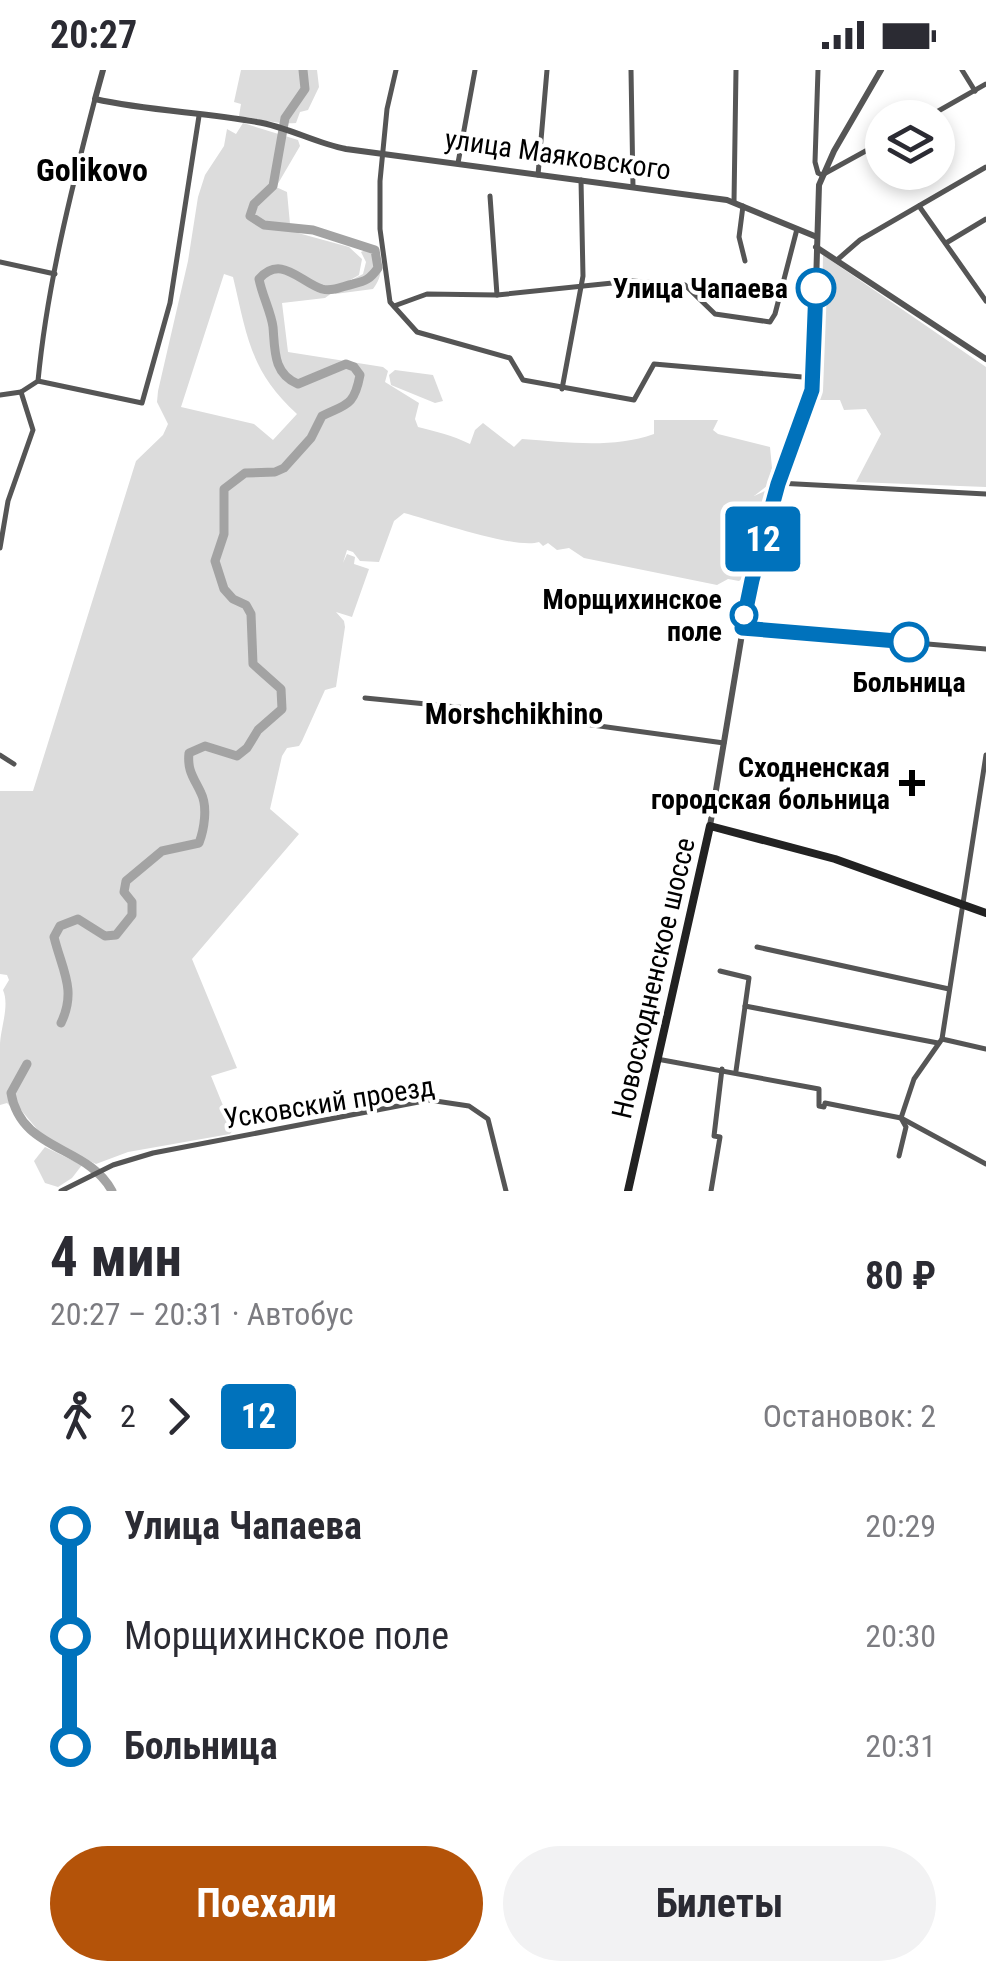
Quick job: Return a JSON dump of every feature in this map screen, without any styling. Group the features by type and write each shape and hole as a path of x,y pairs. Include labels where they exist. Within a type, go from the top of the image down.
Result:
{"main road":[{"path":"710,826 836,859 986,913"},
{"name":"Новосходненское шоссе","path":"628,1191 710,826"}],"street":[{"path":"38,381 55,274 103,70"},
{"path":"396,70 382,152 380,230 390,302 417,332 510,358 523,380 634,400 654,364 814,378"},
{"path":"458,163 475,70"},
{"path":"538,174 547,70"},
{"path":"631,70 633,188"},
{"path":"734,202 736,70"},
{"path":"818,70 815,162 822,175"},
{"path":"822,175 881,70"},
{"path":"962,70 975,91"},
{"path":"955,102 986,84"},
{"name":"улица Маяковского","path":"94,99 276,127 320,144 734,202 816,237"},
{"path":"2,398 22,392 38,381 142,403 170,303 199,116"},
{"path":"822,175 865,151"},
{"path":"837,260 860,240 986,167"},
{"name":"Новосходненское шоссе","path":"710,826 752,580 778,484 814,378 817,199 822,175"},
{"path":"562,389 584,276 581,180"},
{"path":"490,196 497,294"},
{"path":"743,206 739,230 745,260"},
{"path":"919,206 986,301"},
{"path":"946,243 986,219"},
{"path":"394,306 427,294 497,294 632,281 685,285 715,314 770,322 797,229"},
{"path":"816,247 986,359"},
{"path":"0,262 55,274"},
{"path":"0,548 8,501 32,430 22,392"},
{"path":"778,484 986,494"},
{"path":"742,628 986,649"},
{"path":"365,698 726,744"},
{"path":"0,755 14,764"},
{"path":"899,1156 906,1127 901,1118 914,1079 941,1041 986,755"},
{"path":"756,947 950,989"},
{"path":"720,971 749,978 736,1071"},
{"path":"744,1006 986,1049"},
{"path":"657,1059 819,1089 819,1106 824,1108 825,1103 901,1118 986,1164"},
{"path":"710,1191 720,1137 714,1136 722,1069"},
{"name":"Усковский проезд","path":"61,1191 102,1170 165,1150 440,1100 469,1106 488,1119 506,1191"}],"shaded area":[{"path":"241,70 317,70 319,87 308,110 300,112 296,123 239,116 241,104 234,102"},
{"path":"243,123 298,140 300,146 276,187 287,192 290,224 298,233 349,247 362,259 359,275 338,287 363,274 366,262 361,252 371,247 380,262 379,278 373,289 335,294 336,290 325,298 282,303 288,352 383,367 388,371 385,382 419,403 415,419 418,427 470,444 475,430 483,423 514,447 522,439 622,442 654,434 654,420 718,420 713,430 718,434 770,447 772,468 767,486 754,496 765,491 769,497 765,505 753,503 764,509 746,575 739,581 728,579 717,585 584,558 569,548 557,550 548,543 543,546 539,542 494,538 404,513 394,521 379,562 360,561 347,550 343,563 347,554 355,557 354,564 369,569 352,617 336,612 345,627 336,687 325,690 299,746 287,748 282,756 270,809 299,834 192,959 237,1068 211,1076 233,1130 230,1134 128,1152 96,1164 47,1141 21,1110 15,1111 7,1103 0,1105 3,990 9,980 7,975 0,974 0,791 33,791 136,461 163,435 168,424 157,402 158,391 188,261 198,197 205,175 224,146 227,129 236,134","holes":["224,274 233,277 247,335 260,367 297,414 273,440 254,424 181,407"]},
{"path":"823,255 986,367 986,487 856,482 881,434 866,409 844,410 840,400 815,400 821,378"},
{"path":"395,370 433,375 443,401 435,403 391,385 389,375"},
{"path":"45,1147 82,1165 58,1187 45,1183 34,1161"}],"waterway":[{"path":"61,1023 68,990 54,937 60,926 78,919 105,936 116,935 132,915 132,902 124,892 126,881 162,851 199,843 204,805 190,770 189,753 205,746 237,756 282,709 281,689 253,664 251,614 246,605 224,589 215,561 224,534 224,489 245,473 284,468 311,438 322,416 352,399 360,375 346,364 298,384 290,380 277,360 272,321 259,279 267,272 283,269 330,290 365,281 378,268 375,250 313,230 264,225 250,216 254,204 273,186 285,118 305,89 303,70"},
{"path":"27,1064 11,1093 17,1112 41,1138 88,1165 112,1191"}],"bus line":[{"name":"12","path":"816,288 812,390 778,484 742,628 909,642"}],"place":[{"name":"Улица Чапаева","path":"816,288"},
{"name":"Морщихинское поле","path":"744,615"},
{"name":"Больница","path":"909,642"},
{"name":"Сходненская городская больница","path":"912,783"}],"district":[{"name":"Golikovo","path":"92,170"},
{"name":"Morshchikhino","path":"514,714"}]}
